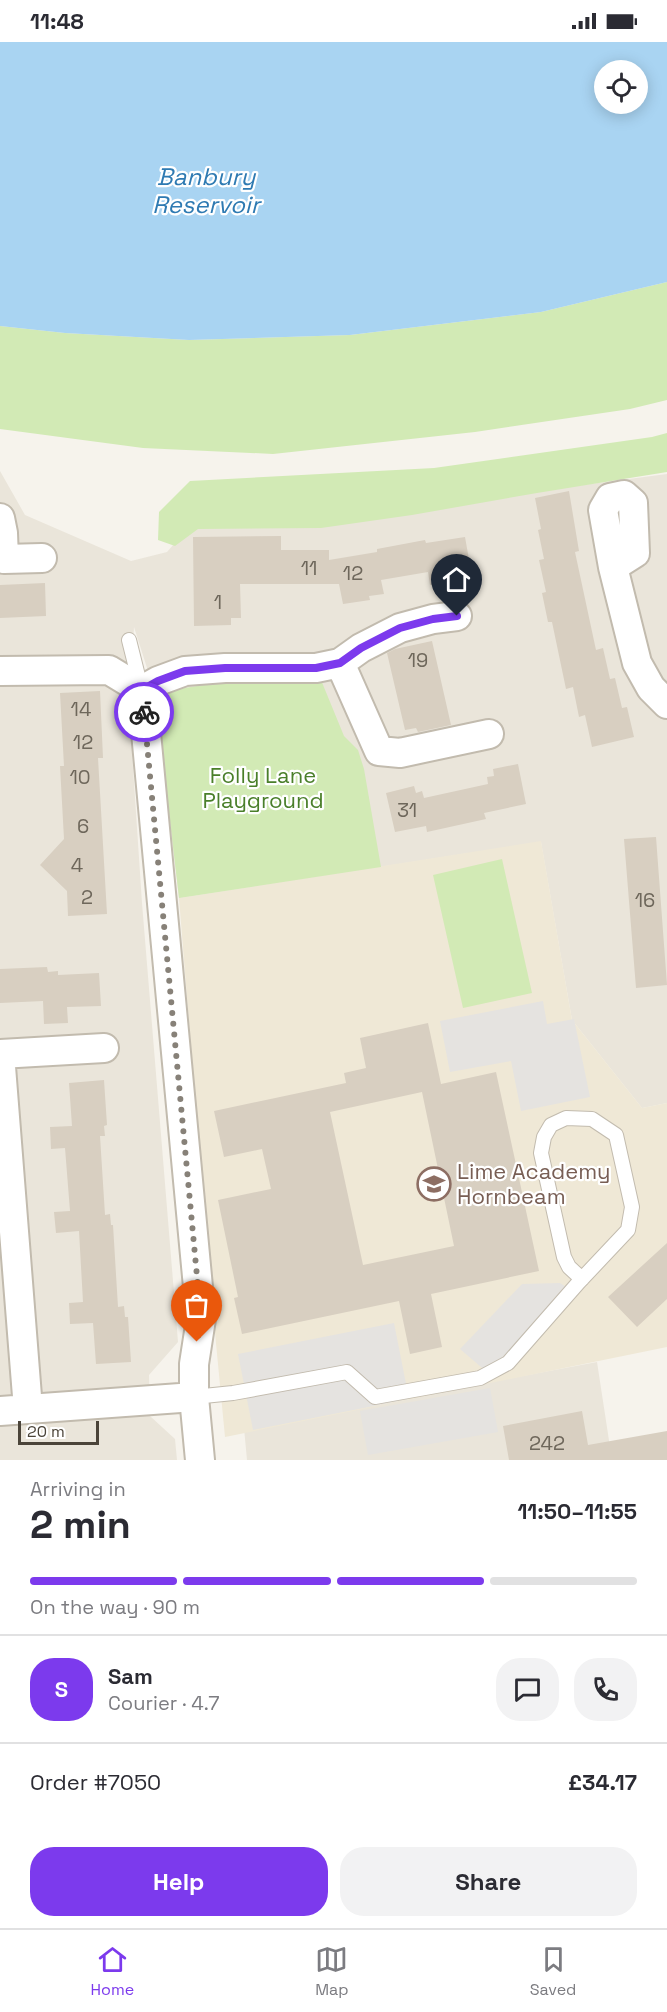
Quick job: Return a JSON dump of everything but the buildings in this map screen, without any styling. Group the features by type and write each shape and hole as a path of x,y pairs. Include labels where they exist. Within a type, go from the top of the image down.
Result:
{"street":[{"path":"0,518 4,559 42,558"},
{"path":"613,567 638,663 651,688 667,704"},
{"path":"142,690 185,671 225,668 316,668 340,663 361,648 400,628 433,619 457,616"},
{"path":"340,663 379,751 400,753 489,734"},
{"path":"0,671 110,670 142,690"},
{"path":"142,690 201,1319 194,1364 194,1397 200,1460"},
{"path":"28,1409 0,1053 104,1048"},
{"path":"0,1411 194,1397"}],"lane":[{"path":"129,640 142,690"},
{"path":"194,1397 233,1393 347,1372 375,1397 480,1378 508,1363 628,1230 632,1207 616,1135 592,1119 566,1118 551,1125 544,1137 541,1153 564,1257 569,1267 582,1279"}],"shaded area":[{"path":"0,471 25,515 131,561 167,552 194,521 461,501 667,474 667,1103 642,1108 572,1020 541,842 179,898 155,693 134,627 129,707 142,903 178,1342 149,1375 150,1416 175,1439 177,1460 0,1460"},
{"name":"Lime Academy Hornbeam","path":"541,841 572,1020 642,1108 667,1103 667,1347 225,1437 208,1260 179,898"},
{"path":"543,1001 547,1024 574,1019 590,1097 521,1111 511,1061 450,1072 440,1021"},
{"path":"560,1283 577,1294 516,1364 488,1373 460,1349 522,1284"},
{"path":"394,1323 409,1399 253,1430 238,1354"},
{"path":"597,1362 612,1460 247,1460 244,1428"},
{"path":"490,1388 498,1432 368,1455 360,1411"}],"green space":[{"path":"667,282 667,400 630,409 475,432 273,454 143,448 0,429 0,326 65,333 189,340 350,335 541,312"},
{"path":"667,433 667,472 321,528 198,529 175,546 158,540 159,512 190,481 434,468"},
{"name":"Folly Lane Playground","path":"321,680 344,736 358,750 364,769 381,867 179,898 155,693 227,681"},
{"path":"502,859 532,993 463,1008 433,875"}],"water":[{"name":"Banbury Reservoir","path":"0,42 667,42 667,282 541,312 350,335 189,340 65,333 0,326"}],"way so far":[{"path":"144,712 201,1319 197,1342"}],"place":[{"name":"Lime Academy Hornbeam","path":"434,1184"}],"route":[{"path":"144,712 142,690 185,671 225,668 316,668 340,663 361,648 400,628 433,619 457,616"}]}
